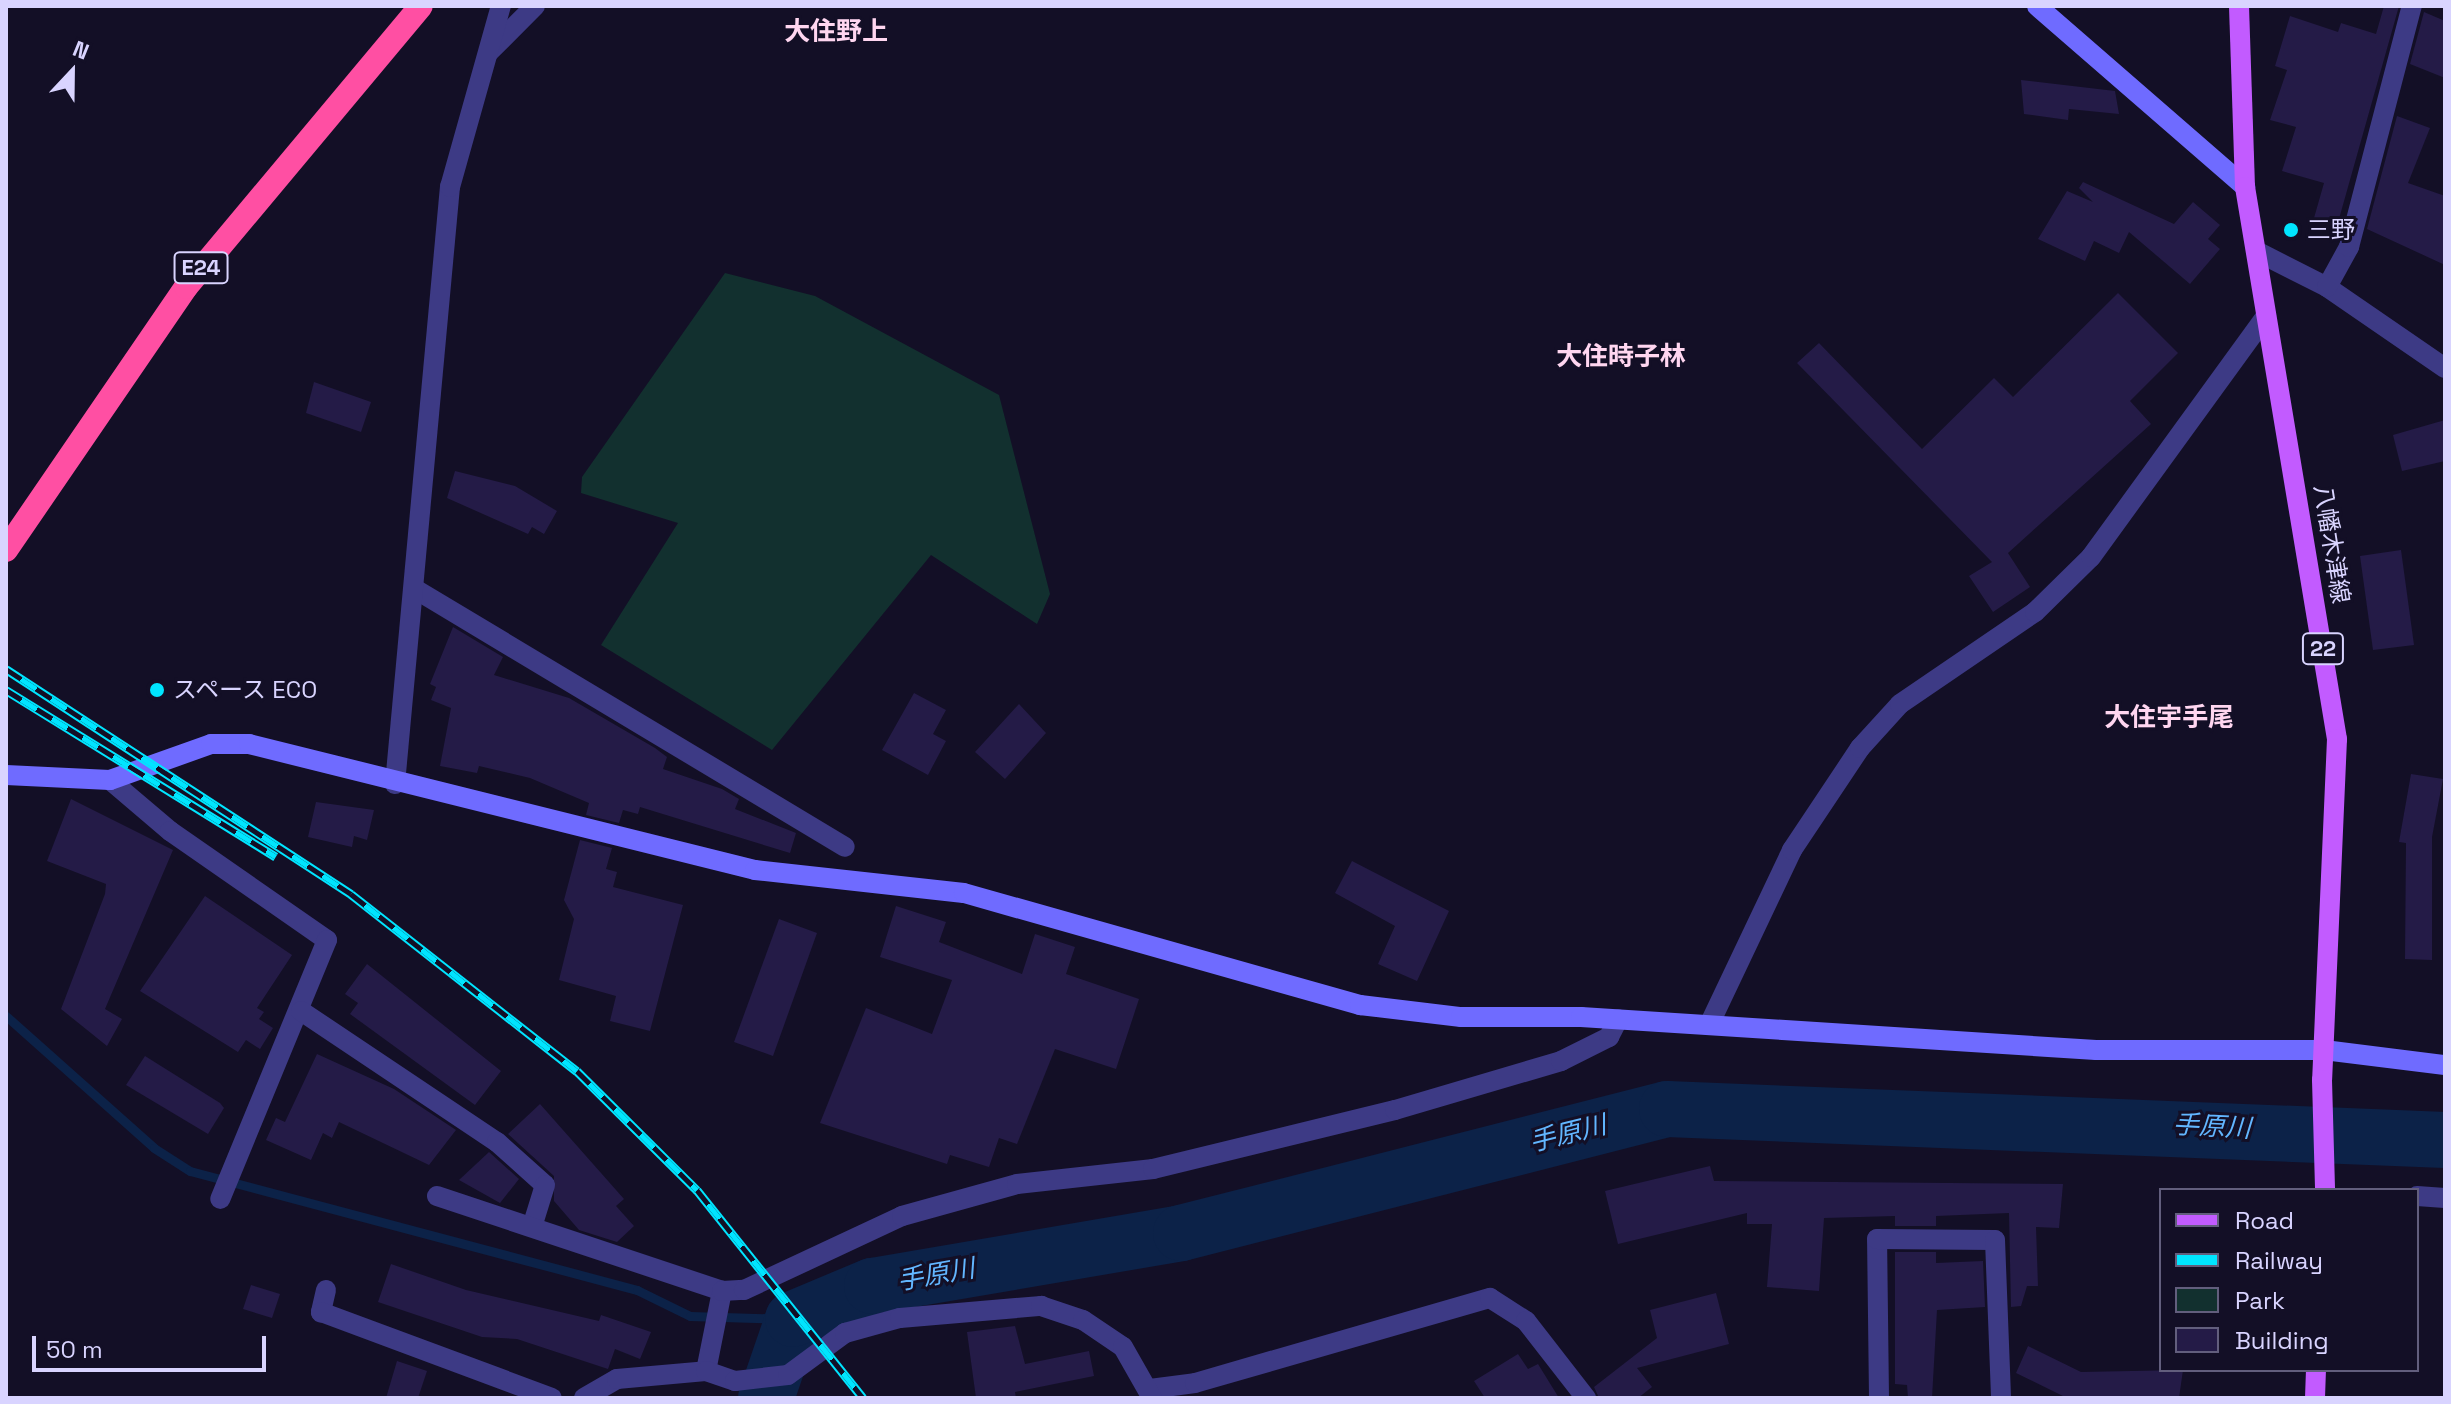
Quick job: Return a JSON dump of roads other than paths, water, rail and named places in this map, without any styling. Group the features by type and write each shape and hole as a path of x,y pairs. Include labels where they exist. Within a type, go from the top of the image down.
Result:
{"highway":[{"name":"E24","path":"6,550 186,287 421,6"}],"main road":[{"name":"八幡木津線","path":"2239,6 2245,187 2260,253 2266,316 2337,739 2322,1080 2325,1184"},
{"path":"2315,1398 2316,1372"}],"street":[{"path":"395,784 450,187 501,6"},
{"path":"486,55 535,6"},
{"path":"2037,6 2245,187"},
{"path":"2327,287 2349,247 2412,6"},
{"path":"2260,253 2327,287 2445,368"},
{"path":"1709,1025 1792,850 1860,748 1900,704 2035,612 2091,557 2266,316"},
{"path":"415,589 845,847"},
{"path":"6,775 110,780 211,744 249,744 395,784 755,870 964,893 1360,1005 1461,1017 1618,1019 2096,1050 2324,1050 2445,1065"},
{"path":"110,780 170,831 327,940 301,1011 220,1199"},
{"path":"301,1011 497,1142 545,1185 532,1227"},
{"path":"437,1196 532,1227 722,1297 946,1200 1017,1184 1153,1169 1546,1065 1609,1037 1618,1019"},
{"path":"2419,1196 2445,1198"},
{"path":"1879,1398 1877,1239 1995,1240 2001,1398"},
{"path":"326,1290 321,1312 552,1398"},
{"path":"706,1371 722,1297"},
{"path":"584,1398 617,1379 706,1371 735,1381 788,1375 845,1333 886,1322 1041,1306 1083,1320 1123,1347 1151,1394 1490,1298 1526,1321 1586,1398"}],"waterway":[{"path":"6,1016 154,1148 190,1171 637,1290 690,1316 793,1319"},
{"name":"手原川","path":"766,1398 793,1319 872,1286 1181,1233 1667,1109 2445,1140"}],"railway":[{"path":"6,669 351,894 577,1071 697,1190 863,1398"},
{"path":"6,690 276,857"}],"place":[{"name":"三野","path":"2291,230"},
{"name":"スペース ECO","path":"157,690"}],"district":[{"name":"大住野上","path":"836,32"},
{"name":"大住時子林","path":"1621,357"},
{"name":"大住宇手尾","path":"2169,718"}]}
